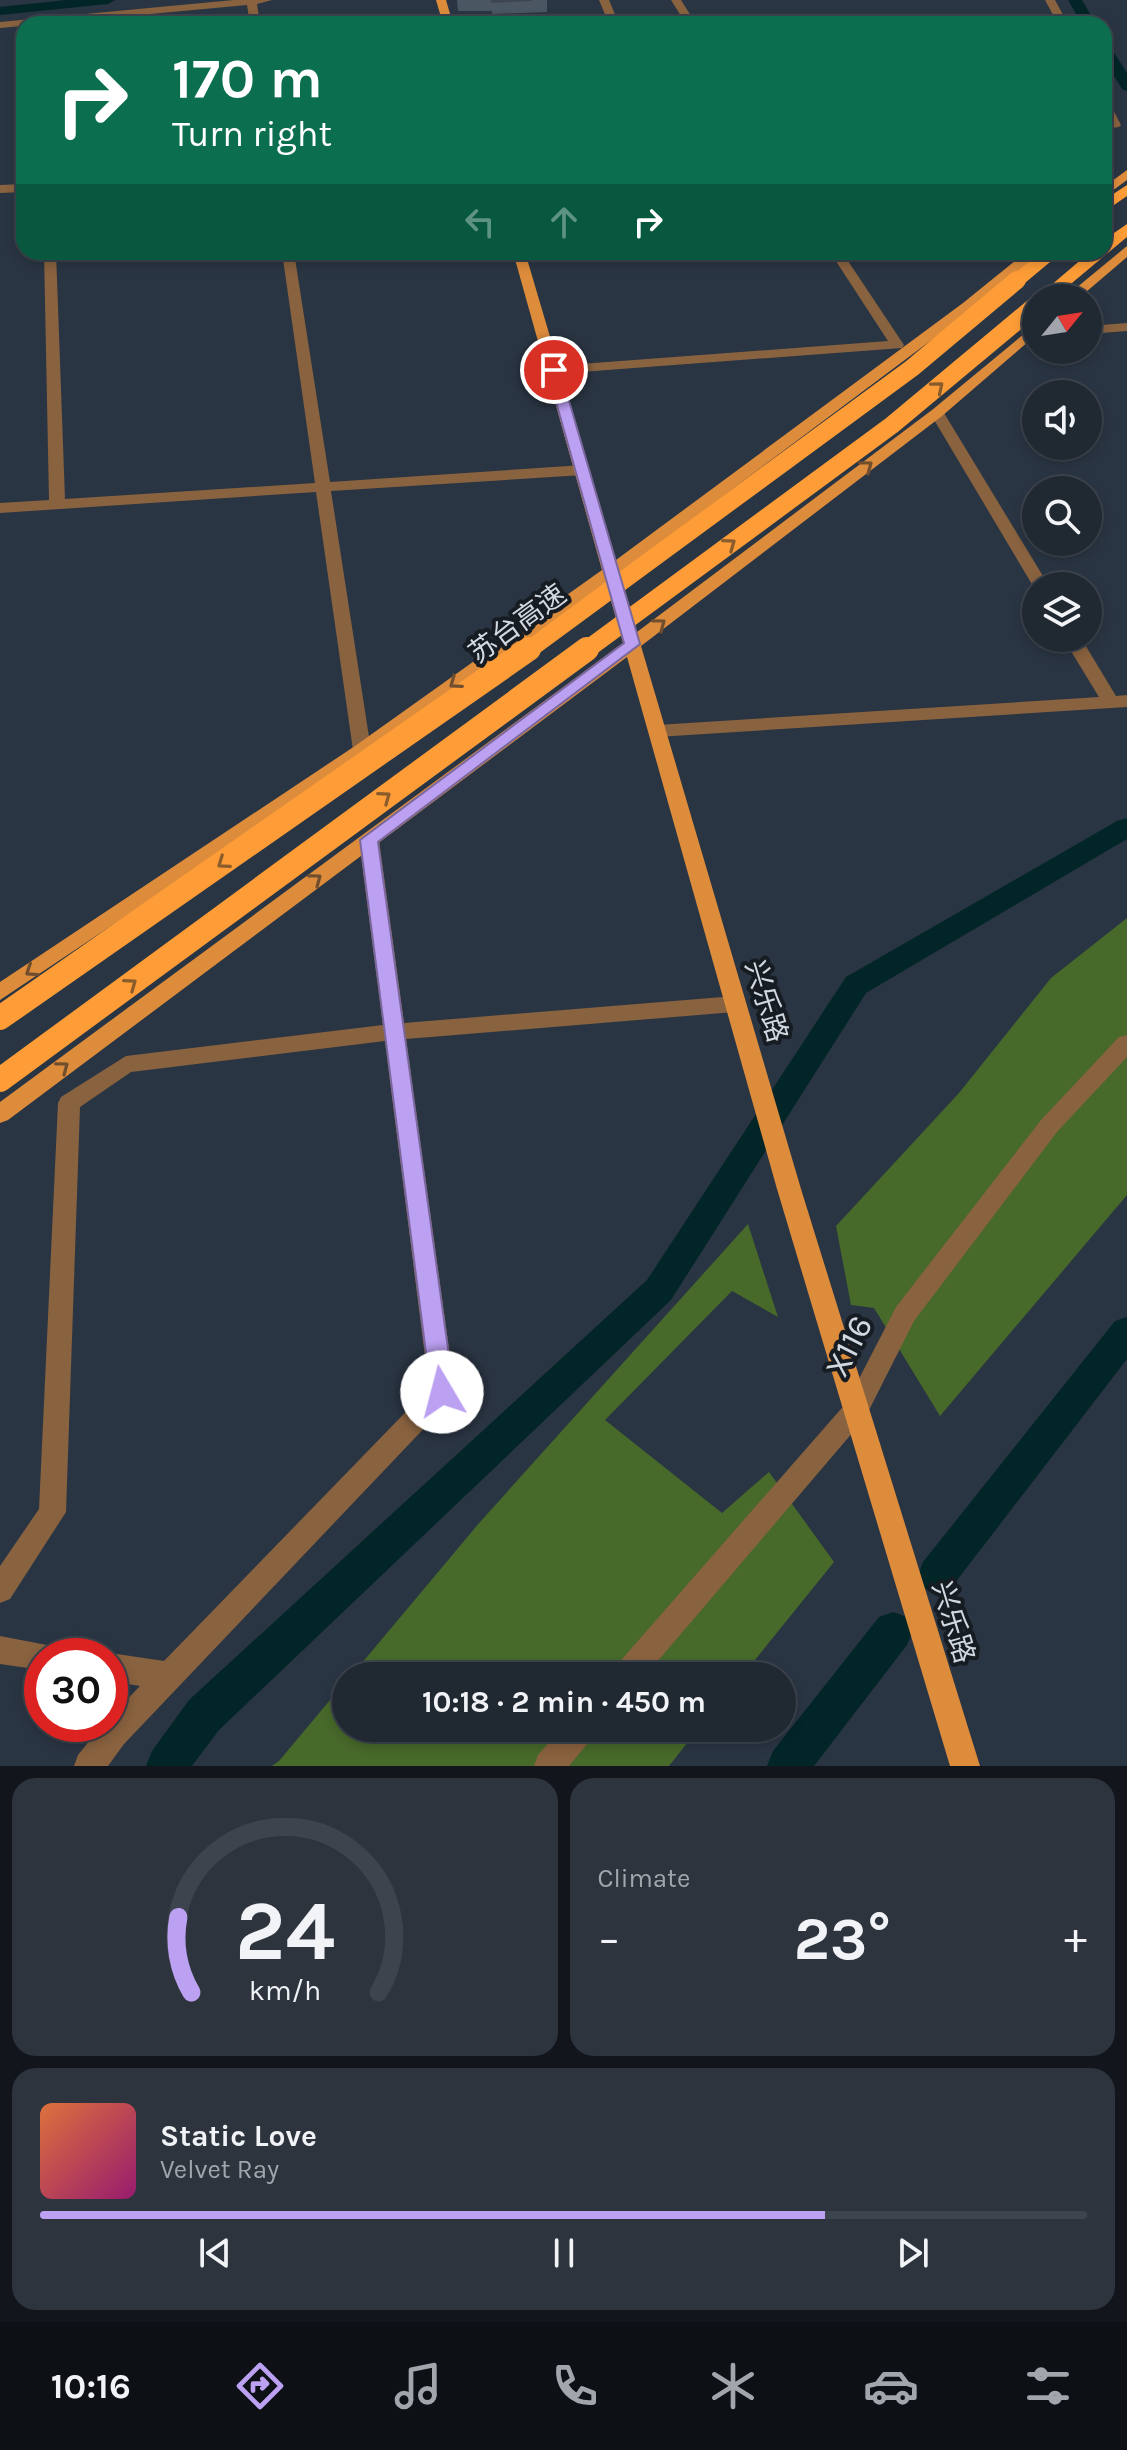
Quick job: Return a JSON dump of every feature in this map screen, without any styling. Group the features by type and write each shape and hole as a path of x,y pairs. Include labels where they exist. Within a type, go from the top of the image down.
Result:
{"highway":[{"name":"苏台高速","path":"0,1018 481,684 912,368 1041,260"},
{"path":"1061,284 1090,260"},
{"path":"0,1080 892,425 1022,317"}],"main road":[{"path":"1087,284 1127,250"},
{"name":"兴乐路","path":"521,260 789,1189 965,1766"},
{"path":"0,992 362,750 705,504 943,325 1024,260"},
{"path":"0,1114 632,644 937,413 1022,340"}],"street":[{"path":"104,16 267,0"},
{"path":"50,260 57,504"},
{"path":"289,260 362,750"},
{"path":"554,370 897,345 841,260"},
{"path":"1102,329 1127,327"},
{"path":"937,413 1033,572"},
{"path":"0,508 583,470"},
{"path":"1082,652 1119,702"},
{"path":"657,731 1119,702"},
{"path":"89,1766 114,1734 442,1392 369,840"},
{"path":"0,1590 52,1512 69,1103 126,1064 394,1032 735,1004"},
{"name":"X116","path":"638,1662 856,1410 905,1314 1049,1126 1127,1043"},
{"path":"0,1650 24,1653"},
{"path":"128,1670 170,1676"},
{"path":"549,1766 570,1742"}],"green space":[{"path":"1127,918 1127,1195 940,1416 874,1308 851,1305 836,1226 959,1093 1051,978"},
{"path":"748,1224 778,1317 732,1291 605,1420 722,1513 769,1472 834,1562 753,1662 363,1662 480,1522"},
{"path":"332,1698 332,1742 688,1742 669,1766 272,1766"}],"waterway":[{"path":"0,11 108,0"},
{"path":"1075,0 1084,16"},
{"path":"1112,61 1127,86"},
{"path":"167,1766 204,1715 659,1290 856,985 1127,827"},
{"path":"937,1575 1127,1332"},
{"path":"788,1766 893,1631"}],"route":[{"path":"442,1392 369,840 632,644 554,370"}]}
